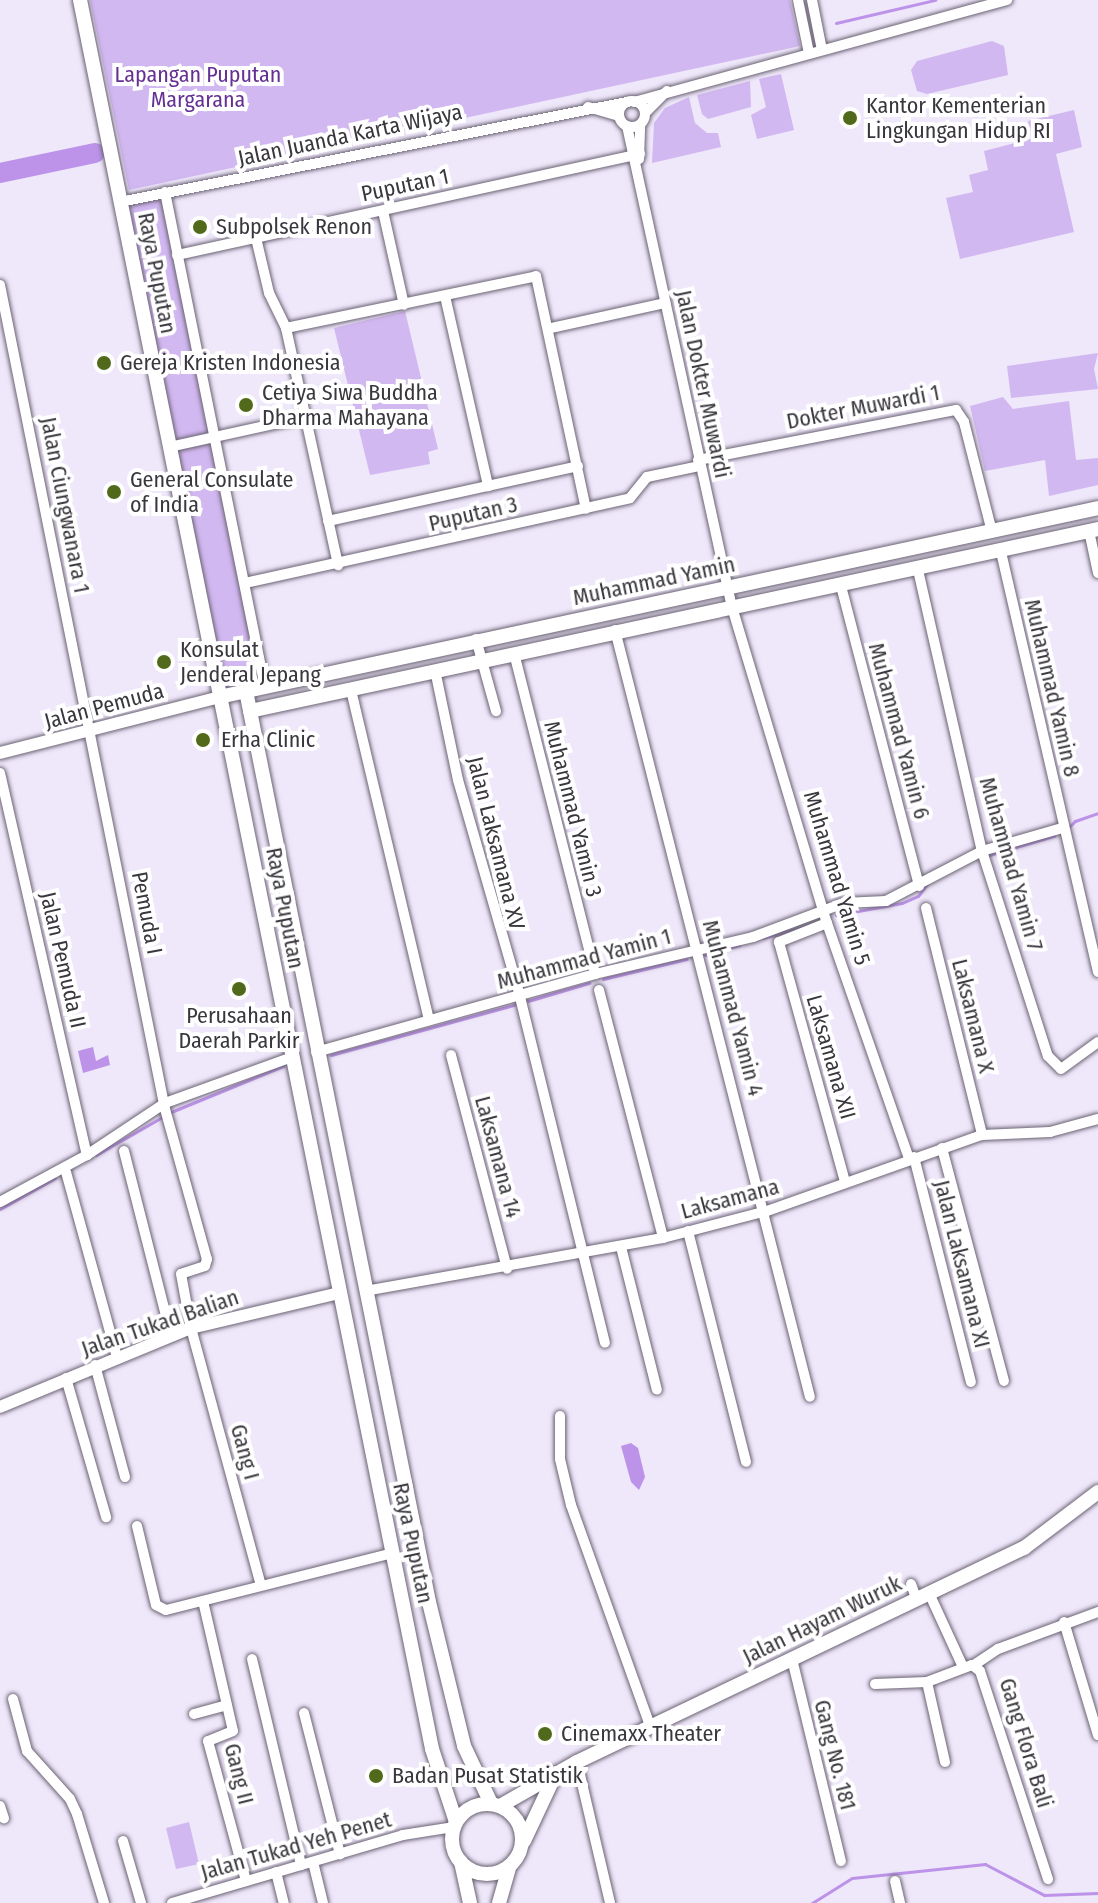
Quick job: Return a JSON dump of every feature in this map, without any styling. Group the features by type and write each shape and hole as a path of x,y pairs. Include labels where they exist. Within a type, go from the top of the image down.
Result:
{"main road":[{"name":"Raya Puputan","path":"80,0 432,1749 454,1828"},
{"name":"Muhammad Yamin","path":"219,697 476,639 727,589 1098,508"},
{"path":"1008,550 1010,528"},
{"name":"Muhammad Yamin","path":"250,711 615,630 918,570 1093,530"},
{"name":"Raya Puputan","path":"246,691 342,1182 447,1681 475,1778 496,1804"},
{"path":"248,833 273,828"},
{"path":"319,1187 342,1182"},
{"name":"Jalan Hayam Wuruk","path":"496,1804 792,1659 919,1592 1024,1548 1098,1492"},
{"path":"499,1903 509,1867 556,1773"},
{"path":"470,1903 454,1828 474,1806 496,1804 521,1826 522,1846"},
{"path":"461,1862 489,1874 509,1867"}],"street":[{"path":"798,0 809,53"},
{"path":"812,0 822,50"},
{"name":"Jalan Juanda Karta Wijaya","path":"120,202 588,107 631,102 1007,0"},
{"path":"645,113 631,102 619,116 627,126 640,125 645,113 668,90"},
{"name":"Jalan Juanda Karta Wijaya","path":"588,107 619,116"},
{"name":"Jalan Dokter Muwardi","path":"635,155 640,125"},
{"name":"Jalan Dokter Muwardi","path":"627,126 698,463 732,607"},
{"name":"Puputan 1","path":"177,255 635,155"},
{"path":"165,192 265,687"},
{"path":"383,211 404,305"},
{"path":"256,238 269,293 286,328 338,565"},
{"path":"286,328 536,276 551,328 586,509"},
{"name":"Jalan Ciungwanara 1","path":"0,285 90,732"},
{"path":"445,296 488,486"},
{"path":"551,328 665,303"},
{"name":"Dokter Muwardi 1","path":"698,463 956,410 964,422 992,532"},
{"path":"169,447 305,417"},
{"name":"Puputan 3","path":"245,583 338,565 630,498 649,476 698,463"},
{"path":"328,521 578,466"},
{"path":"1093,530 1098,573"},
{"name":"Muhammad Yamin 8","path":"1008,550 1062,828 1098,972"},
{"name":"Muhammad Yamin 7","path":"918,570 982,851 1052,1063 1064,1068 1098,1042"},
{"name":"Muhammad Yamin 6","path":"841,586 919,886"},
{"name":"Muhammad Yamin 5","path":"732,607 827,923 912,1158"},
{"name":"Muhammad Yamin 4","path":"615,630 696,950 767,1211 810,1397"},
{"path":"476,639 496,711"},
{"name":"Muhammad Yamin 3","path":"514,653 595,974"},
{"name":"Jalan Laksamana XV","path":"435,670 458,780 520,996 605,1343"},
{"path":"351,690 429,1020"},
{"name":"Jalan Pemuda","path":"0,753 219,697"},
{"name":"Pemuda I","path":"90,732 166,1112"},
{"name":"Jalan Pemuda II","path":"0,773 87,1155"},
{"name":"Muhammad Yamin 1","path":"316,1052 595,974 790,926 823,910 854,901 886,901 982,851 1062,828"},
{"name":"Laksamana X","path":"926,908 982,1135"},
{"name":"Laksamana XII","path":"827,923 779,942 845,1182"},
{"path":"599,990 663,1238"},
{"name":"Laksamana 14","path":"451,1055 507,1269"},
{"path":"0,1202 166,1112 292,1057"},
{"path":"166,1112 207,1259 205,1266 181,1274 191,1328"},
{"name":"Laksamana","path":"365,1291 583,1256 663,1238 767,1211 982,1135 1050,1132 1098,1119"},
{"path":"942,1148 1004,1381"},
{"path":"124,1151 171,1335"},
{"name":"Jalan Laksamana XI","path":"912,1158 971,1382"},
{"path":"66,1172 117,1357"},
{"path":"688,1231 746,1462"},
{"path":"621,1247 657,1390"},
{"name":"Jalan Tukad Balian","path":"0,1407 95,1365 191,1328 339,1293"},
{"name":"Gang I","path":"191,1328 261,1585"},
{"path":"95,1365 125,1477"},
{"path":"66,1378 106,1517"},
{"path":"560,1416 560,1459 571,1505 651,1728"},
{"path":"137,1526 156,1605 166,1610 393,1553"},
{"name":"Gang Flora Bali","path":"919,1592 969,1666 983,1674 1048,1879"},
{"name":"Gang II","path":"203,1601 233,1733 208,1741 246,1881"},
{"path":"875,1684 927,1682 1064,1622 1098,1612"},
{"path":"1064,1622 1098,1735"},
{"path":"252,1659 301,1865"},
{"name":"Gang No. 181","path":"792,1659 841,1861"},
{"path":"927,1682 945,1762"},
{"path":"13,1699 27,1751 77,1814 104,1903"},
{"path":"194,1714 227,1705"},
{"path":"304,1713 340,1854"},
{"path":"577,1762 610,1903"},
{"path":"0,1806 4,1818"},
{"name":"Jalan Tukad Yeh Penet","path":"172,1903 208,1898 246,1881 431,1829 454,1828"},
{"path":"123,1841 141,1903"},
{"path":"313,1862 323,1903"},
{"path":"276,1872 284,1903"},
{"path":"895,1881 900,1903"}],"green space":[{"name":"Lapangan Puputan Margarana","path":"90,0 790,0 800,46 129,190"},
{"path":"992,41 1004,46 1008,75 927,94 917,91 911,70 917,61"},
{"path":"781,74 794,130 757,139 751,115 766,107 759,79"},
{"path":"750,81 751,107 708,119 702,114 697,95"},
{"path":"689,97 695,123 707,133 718,133 721,147 652,163 654,123 665,108"},
{"path":"1074,110 1082,147 1056,154 1074,232 960,259 946,198 973,192 969,175 988,170 984,151 1031,139 1028,121"},
{"path":"165,193 263,685 221,693 123,202"},
{"path":"405,311 438,449 428,452 430,464 370,475 334,328"},
{"path":"1098,353 1094,369 1098,389 1011,398 1007,366"},
{"path":"1003,397 1013,409 1069,401 1076,460 1098,458 1098,485 1049,496 1045,460 985,471 970,406"},
{"path":"189,1822 199,1864 176,1869 166,1828"}],"shaded area":[{"path":"93,1047 96,1061 108,1055 110,1065 83,1073 78,1051"},
{"path":"631,1443 638,1448 645,1477 639,1490 631,1482 621,1446"}],"waterway":[{"path":"836,23 935,0"},
{"path":"0,173 95,153"},
{"path":"1068,828 1075,821 1098,813"},
{"path":"989,855 1054,836"},
{"path":"836,915 902,903 918,896 927,884"},
{"path":"763,938 809,925"},
{"path":"705,955 740,945"},
{"path":"603,979 687,959"},
{"path":"528,1001 589,983"},
{"path":"331,1055 514,1005"},
{"path":"96,1155 171,1112 283,1066"},
{"path":"0,1209 55,1178"},
{"path":"812,1903 852,1878 985,1864 1044,1895 1098,1893"}],"place":[{"name":"Kantor Kementerian Lingkungan Hidup RI","path":"850,118"},
{"name":"Subpolsek Renon","path":"200,227"},
{"name":"Gereja Kristen Indonesia","path":"104,363"},
{"name":"Cetiya Siwa Buddha Dharma Mahayana","path":"246,405"},
{"name":"General Consulate of India","path":"114,492"},
{"name":"Konsulat Jenderal Jepang","path":"164,662"},
{"name":"Erha Clinic","path":"203,740"},
{"name":"Perusahaan Daerah Parkir","path":"239,989"},
{"name":"Cinemaxx Theater","path":"545,1734"},
{"name":"Badan Pusat Statistik","path":"376,1776"}]}
